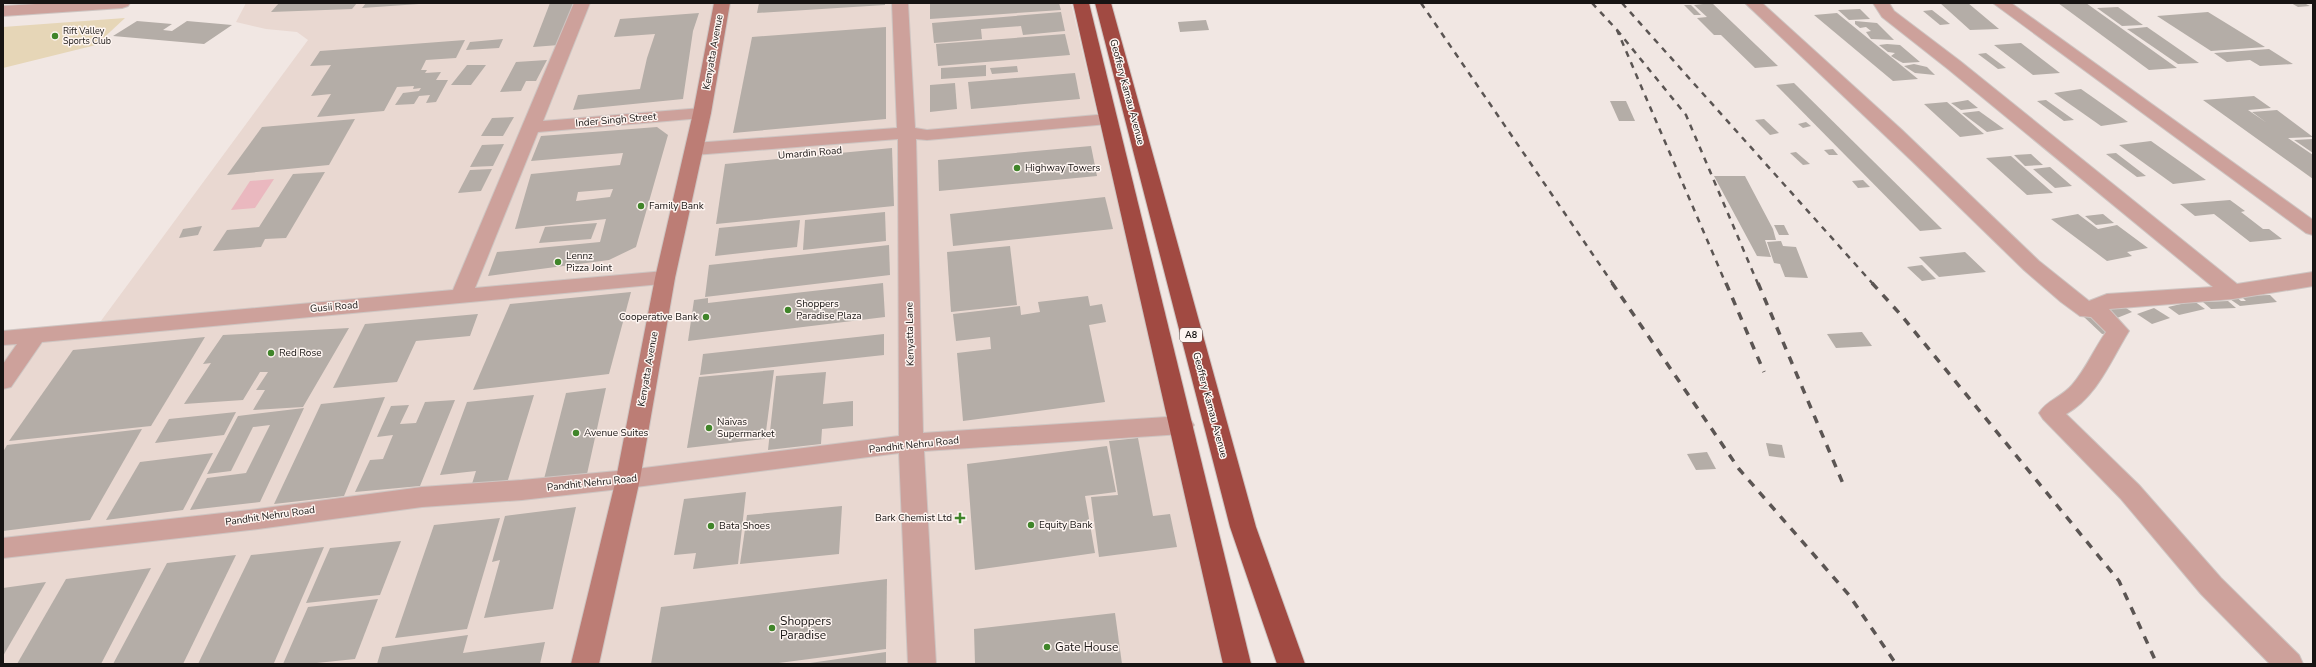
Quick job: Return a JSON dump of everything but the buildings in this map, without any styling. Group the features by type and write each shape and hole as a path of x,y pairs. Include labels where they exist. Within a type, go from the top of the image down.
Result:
{"highway":[{"path":"1082,3 1237,664"},
{"name":"Geoffery Kamau Avenue","path":"1103,3 1243,527 1291,664"}],"street":[{"path":"3,11 25,6 122,3"},
{"path":"462,295 582,3"},
{"name":"Kenyatta Avenue","path":"585,664 628,479 665,278 702,113 722,3"},
{"name":"Kenyatta Lane","path":"900,3 914,137 911,444 922,664"},
{"path":"1753,3 1887,126 2010,244 2066,295 2088,311 2107,301 2233,292 2313,279"},
{"path":"1880,3 1888,14 1954,65 2233,292"},
{"path":"2001,3 2313,229"},
{"name":"Inder Singh Street","path":"531,127 702,113"},
{"name":"Umardin Road","path":"692,157 1108,119"},
{"name":"Gusii Road","path":"3,338 462,295 665,278"},
{"path":"2094,307 2118,331 2096,368 2073,399 2054,409 2051,413 2130,492 2211,586 2289,664"},
{"path":"3,381 36,335"},
{"name":"Pandhit Nehru Road","path":"3,548 258,519 422,497 522,490 628,479 911,444 1182,425"}],"shaded area":[{"path":"246,3 1071,3 1226,664 3,664 3,338 95,329 308,40 297,32 266,29 236,22"},
{"name":"Rift Valley Sports Club","path":"125,18 96,45 3,68 3,27"},
{"path":"274,179 255,208 231,210 250,181"}],"railway":[{"path":"1421,3 1613,284"},
{"path":"1592,3 1617,30"},
{"path":"1622,3 1873,284"},
{"path":"1617,30 1686,115 1758,284"},
{"path":"1617,30 1726,284"},
{"path":"1612,283 1739,469 1849,595 1896,664"},
{"path":"1726,283 1764,372"},
{"path":"1758,283 1844,486"},
{"path":"1872,283 1901,315 2119,581 2157,664"}],"place":[{"name":"Rift Valley Sports Club","path":"55,36"},
{"name":"Highway Towers","path":"1017,168"},
{"name":"Family Bank","path":"641,206"},
{"name":"Lennz Pizza Joint","path":"558,262"},
{"name":"Shoppers Paradise Plaza","path":"788,310"},
{"name":"Cooperative Bank","path":"706,317"},
{"name":"Red Rose","path":"271,353"},
{"name":"Naivas Supermarket","path":"709,428"},
{"name":"Avenue Suites","path":"576,433"},
{"name":"Bark Chemist Ltd","path":"960,518"},
{"name":"Equity Bank","path":"1031,525"},
{"name":"Bata Shoes","path":"711,526"},
{"name":"Shoppers Paradise","path":"772,628"},
{"name":"Gate House","path":"1047,647"}]}
